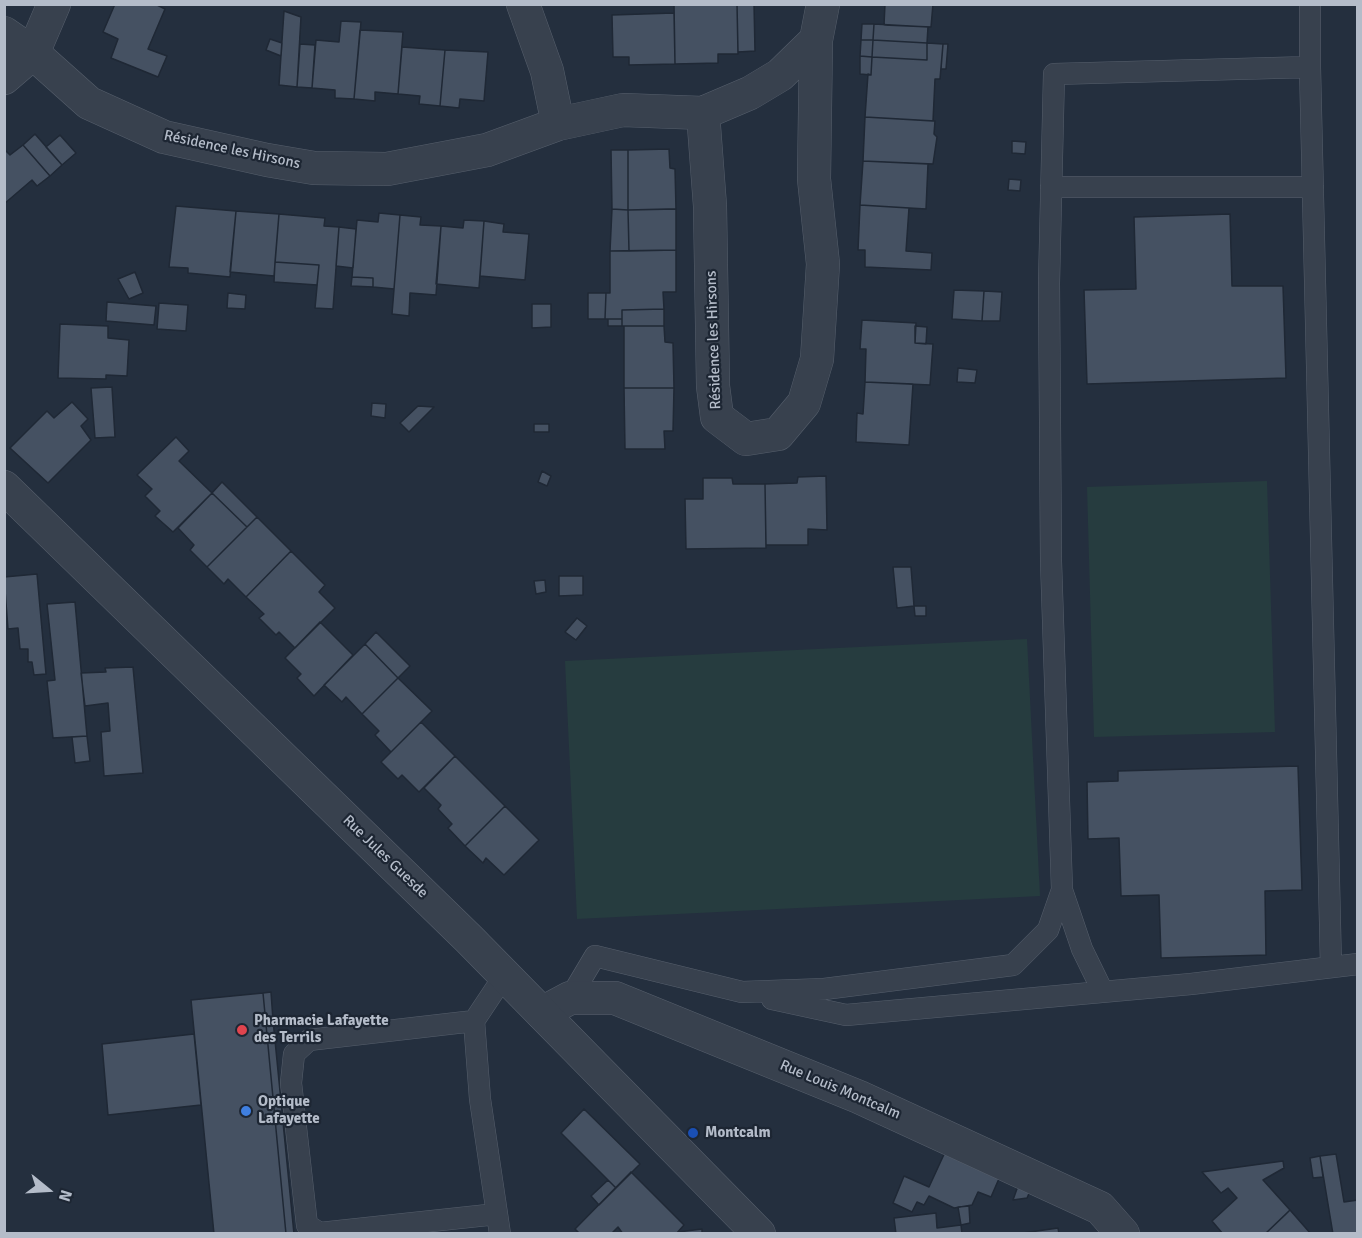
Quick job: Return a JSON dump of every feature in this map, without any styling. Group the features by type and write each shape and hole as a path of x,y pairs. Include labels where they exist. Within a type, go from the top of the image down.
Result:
{"street":[{"path":"4,78 33,53 54,4"},
{"path":"523,4 547,71 558,124"},
{"name":"Résidence les Hirsons","path":"703,112 710,206 713,386 717,417 746,439 778,434 804,403 817,359 823,264 814,179 816,40 823,4"},
{"name":"Résidence les Hirsons","path":"4,33 33,53 89,103 164,137 314,168 398,167 487,150 558,124 623,110 703,112 750,93 780,75 816,40"},
{"name":"Rue Jules Guesde","path":"4,487 504,975 759,1233"},
{"name":"Rue Louis Montcalm","path":"542,1013 570,998 615,998 859,1097 1100,1208 1123,1233"}],"lane":[{"path":"1310,4 1331,966"},
{"path":"1103,992 1082,949 1062,890 1051,561 1049,284 1054,74 1310,67"},
{"path":"1051,187 1313,187"},
{"path":"742,992 824,989 1013,965 1048,930 1062,890"},
{"path":"570,998 595,956 846,1015 1103,992 1358,964"},
{"path":"474,1021 309,1040 294,1054 291,1083 307,1225 320,1233 498,1224 480,1100 474,1021 504,975"}],"green space":[{"path":"1267,481 1275,732 1094,737 1087,487"},
{"path":"1027,639 1040,896 577,919 565,661"}],"building":[{"path":"115,4 155,4 165,9 148,49 167,56 158,77 111,58 118,39 103,32"},
{"path":"674,4 737,4 738,54 718,54 718,63 675,64"},
{"path":"737,4 754,4 755,51 738,52"},
{"path":"885,4 933,4 931,27 884,25"},
{"path":"284,11 301,17 297,87 279,85"},
{"path":"674,13 675,64 629,65 629,57 613,57 612,15"},
{"path":"341,21 361,22 354,99 335,98 335,90 312,88 316,40 339,42"},
{"path":"862,24 874,24 873,40 861,40"},
{"path":"874,24 928,27 927,43 873,40"},
{"path":"360,30 403,32 398,94 375,92 375,101 354,99"},
{"path":"270,39 282,43 281,56 266,50"},
{"path":"861,40 873,40 872,57 860,56"},
{"path":"873,40 927,43 927,60 872,57"},
{"path":"927,43 943,44 940,79 935,79 933,121 865,117 868,74 871,75 872,57 927,60"},
{"path":"300,44 315,45 312,88 297,87"},
{"path":"943,44 948,44 946,69 941,69"},
{"path":"402,47 445,50 440,106 419,104 420,96 398,94"},
{"path":"445,50 488,52 484,101 460,99 459,108 440,106"},
{"path":"860,56 872,57 871,75 860,74"},
{"path":"865,117 935,121 934,134 937,137 933,164 863,161"},
{"path":"35,134 62,165 50,176 23,145"},
{"path":"60,135 76,153 62,165 46,147"},
{"path":"1012,141 1026,142 1025,154 1012,153"},
{"path":"23,145 50,176 37,186 32,180 4,204 4,149 10,155"},
{"path":"669,149 670,168 675,169 676,209 628,210 628,150"},
{"path":"611,150 628,150 628,210 612,209"},
{"path":"863,161 928,164 926,209 860,205"},
{"path":"1009,179 1021,180 1020,191 1008,190"},
{"path":"860,205 909,208 906,251 932,253 931,270 865,267 865,250 858,250"},
{"path":"176,206 236,211 230,277 188,273 188,268 169,267"},
{"path":"612,209 628,210 629,251 610,251"},
{"path":"676,209 676,250 629,251 628,210"},
{"path":"236,211 279,214 274,276 230,272"},
{"path":"379,213 400,215 394,289 373,287 373,278 352,277 357,220 378,222"},
{"path":"279,214 325,218 324,226 339,227 333,309 315,308 319,265 275,262"},
{"path":"1230,214 1232,286 1283,286 1286,378 1087,384 1084,290 1136,289 1134,217"},
{"path":"400,215 421,217 420,225 441,226 436,295 410,293 409,316 392,314"},
{"path":"464,220 484,221 479,288 436,284 441,226 463,228"},
{"path":"484,221 504,224 503,232 529,234 525,280 480,276"},
{"path":"339,227 356,229 353,268 336,266"},
{"path":"676,250 676,292 663,292 664,309 622,310 622,319 605,319 606,293 610,293 610,251"},
{"path":"275,262 319,265 317,285 274,282"},
{"path":"135,272 143,293 129,299 118,279"},
{"path":"352,277 373,278 373,287 351,286"},
{"path":"954,290 984,291 982,321 952,319"},
{"path":"984,291 1002,292 1000,321 982,321"},
{"path":"228,293 246,295 245,309 227,308"},
{"path":"588,293 606,293 605,319 588,319"},
{"path":"107,302 156,306 154,325 106,321"},
{"path":"159,303 188,305 186,331 157,329"},
{"path":"532,304 551,304 551,327 532,328"},
{"path":"664,309 664,326 622,326 622,310"},
{"path":"608,319 622,319 622,326 608,326"},
{"path":"862,320 916,323 915,343 933,344 930,385 865,382 866,349 860,349"},
{"path":"60,324 108,326 108,338 129,340 127,376 106,375 106,379 58,378"},
{"path":"624,326 664,326 665,342 673,343 674,388 624,388"},
{"path":"915,326 927,327 926,344 915,343"},
{"path":"958,368 977,370 975,383 957,382"},
{"path":"865,382 913,384 909,445 856,442 857,413 863,414"},
{"path":"112,387 115,437 95,438 91,388"},
{"path":"624,388 674,388 673,431 664,431 665,449 625,449"},
{"path":"72,402 88,419 81,426 91,440 48,483 10,448 47,411 54,418"},
{"path":"372,403 386,404 385,418 371,416"},
{"path":"418,406 434,407 409,432 400,423"},
{"path":"534,424 549,424 549,432 534,432"},
{"path":"176,437 189,451 179,461 212,493 173,532 155,516 160,511 145,496 152,489 137,475"},
{"path":"542,471 551,476 547,486 538,482"},
{"path":"826,476 827,530 808,529 808,545 766,545 765,484 797,483 798,477"},
{"path":"703,478 732,478 733,484 765,484 766,548 686,549 685,499 703,499"},
{"path":"222,482 257,517 247,527 212,493"},
{"path":"212,493 247,527 207,567 190,550 194,545 178,528"},
{"path":"257,517 291,551 246,597 228,579 224,584 207,567"},
{"path":"291,551 325,585 319,592 335,608 295,648 279,632 276,635 259,618 264,614 246,597"},
{"path":"893,567 911,567 914,606 897,608"},
{"path":"37,574 46,674 34,675 32,662 28,662 28,649 20,649 18,628 8,629 4,577"},
{"path":"559,576 583,576 583,595 559,596"},
{"path":"545,580 546,592 536,594 534,581"},
{"path":"75,602 87,736 53,738 47,681 55,680 47,604"},
{"path":"914,606 926,606 926,616 915,616"},
{"path":"577,618 587,626 576,640 565,632"},
{"path":"320,622 353,655 314,696 297,678 301,674 285,658"},
{"path":"376,632 410,666 398,678 365,644"},
{"path":"365,644 398,678 362,714 346,697 342,702 324,685"},
{"path":"133,667 143,773 104,776 101,732 110,731 108,703 85,706 81,673 106,672 105,668"},
{"path":"398,678 432,711 391,752 375,735 379,731 362,714"},
{"path":"421,722 455,756 419,792 402,775 398,779 381,762"},
{"path":"87,736 90,761 75,763 72,737"},
{"path":"455,756 505,806 465,846 448,828 452,824 438,809 441,805 424,788"},
{"path":"1298,766 1302,890 1265,891 1266,955 1161,958 1159,895 1121,896 1119,838 1088,839 1087,782 1118,781 1118,771"},
{"path":"505,806 539,840 504,875 486,858 483,863 465,846"},
{"path":"271,992 294,1234 286,1234 263,993"},
{"path":"263,993 286,1234 214,1234 191,1000"},
{"path":"194,1034 201,1105 108,1115 102,1044"},
{"path":"584,1109 640,1164 616,1188 561,1133"},
{"path":"946,1150 1001,1174 991,1197 978,1192 972,1205 954,1208 929,1196 924,1205 917,1202 912,1212 893,1203 904,1176 929,1187"},
{"path":"1336,1154 1344,1202 1358,1200 1358,1234 1333,1234 1320,1156"},
{"path":"1320,1156 1323,1177 1313,1178 1310,1158"},
{"path":"1283,1161 1284,1168 1263,1180 1290,1210 1265,1234 1223,1234 1212,1221 1237,1198 1228,1188 1221,1193 1202,1172"},
{"path":"631,1172 684,1225 676,1234 623,1234 618,1227 611,1234 580,1234 575,1229"},
{"path":"608,1180 616,1188 599,1205 591,1196"},
{"path":"1019,1183 1031,1189 1027,1198 1013,1200"},
{"path":"969,1206 970,1223 961,1225 958,1207"},
{"path":"1290,1210 1311,1234 1265,1234 1285,1215"},
{"path":"936,1213 937,1228 961,1225 962,1234 896,1234 894,1218"},
{"path":"1058,1228 1059,1234 1023,1233"},
{"path":"702,1229 702,1234 676,1234 678,1232"}],"place":[{"name":"Pharmacie Lafayette des Terrils","path":"242,1030"},
{"name":"Optique Lafayette","path":"246,1111"},
{"name":"Montcalm","path":"693,1133"}]}
